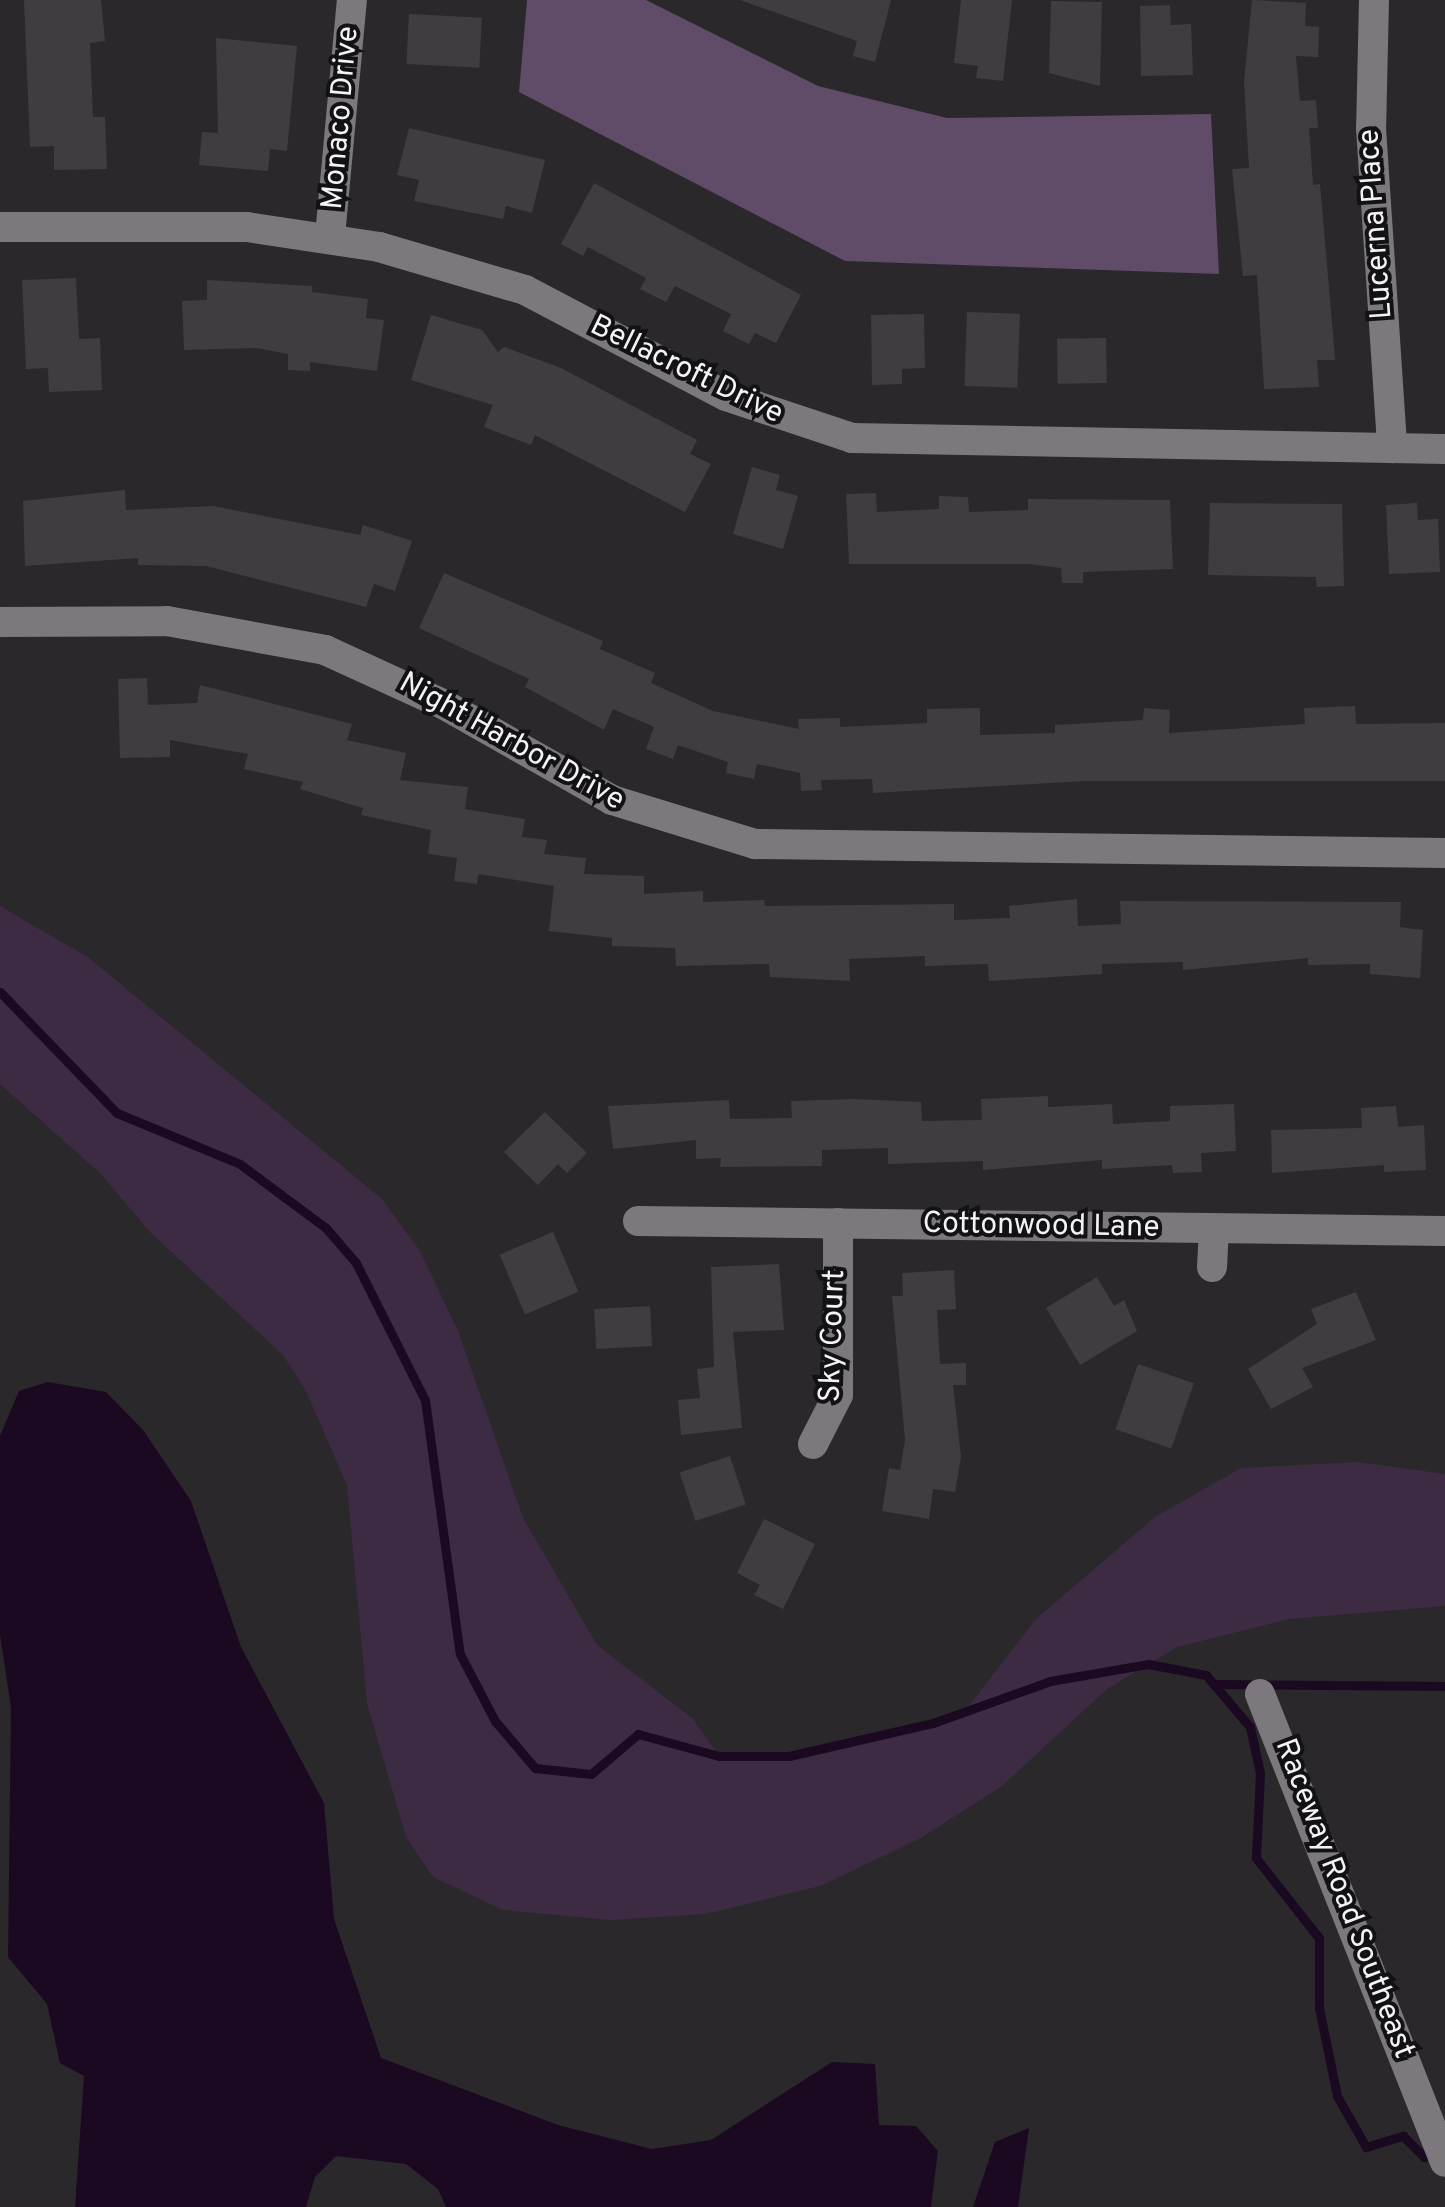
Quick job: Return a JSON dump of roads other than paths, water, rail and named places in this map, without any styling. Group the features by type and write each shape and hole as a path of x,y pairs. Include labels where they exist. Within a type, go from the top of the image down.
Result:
{"street":[{"name":"Monaco Drive","path":"330,236 352,0"},
{"name":"Lucerna Place","path":"1374,0 1371,128 1392,448"},
{"name":"Bellacroft Drive","path":"0,227 231,227 330,236 513,285 771,417 852,438 1445,449"},
{"name":"Night Harbor Drive","path":"0,622 167,621 294,641 387,675 612,800 756,844 1445,853"},
{"name":"Cottonwood Lane","path":"638,1221 1445,1231"},
{"name":"Sky Court","path":"813,1444 838,1395 838,1223"},
{"path":"1212,1268 1214,1230"},
{"name":"Raceway Road Southeast","path":"1260,1694 1445,2162"}],"waterway":[{"path":"0,992 117,1113 240,1164 326,1228 356,1263 425,1400 460,1654 495,1721 535,1768 591,1774 638,1734 719,1756 789,1756 933,1723 1050,1681 1148,1664 1206,1675 1250,1727 1260,1773 1256,1858 1319,1938 1319,2008 1337,2096 1366,2147 1403,2136 1424,2157"},
{"path":"1217,1684 1445,1686"}]}
